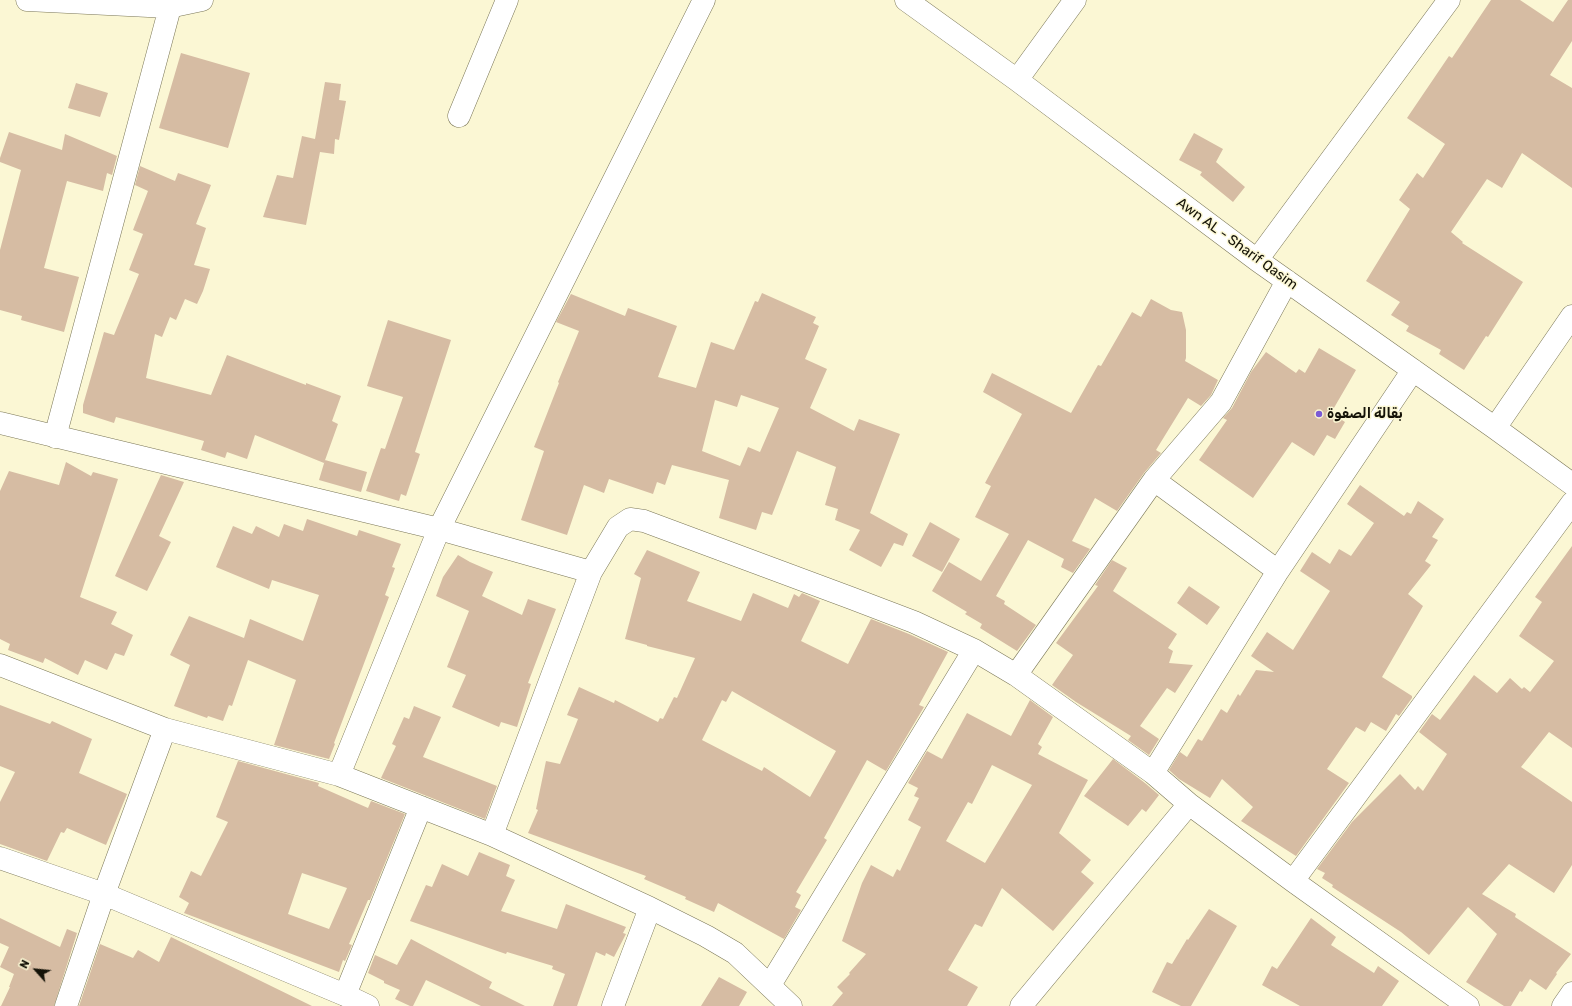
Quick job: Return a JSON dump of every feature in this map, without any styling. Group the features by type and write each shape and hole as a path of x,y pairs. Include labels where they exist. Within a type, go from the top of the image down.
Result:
{"street":[{"path":"27,0 170,4 202,0"},
{"path":"460,116 507,0"},
{"path":"339,775 439,529 704,0"},
{"name":"Awn AL - Sharif Qasim","path":"906,0 1017,80 1257,260 1572,484"},
{"path":"1017,80 1075,0"},
{"path":"1257,260 1449,0"},
{"path":"55,437 170,4"},
{"path":"1016,675 1154,480 1221,402 1288,281"},
{"path":"1495,428 1572,316"},
{"path":"1153,773 1278,571 1413,370"},
{"path":"0,423 439,529 591,572"},
{"path":"1154,480 1278,571"},
{"path":"1293,881 1572,503"},
{"path":"492,835 591,572 618,527 630,519 644,521 914,622 974,650 1016,675 1153,773 1189,804 1293,881 1468,1006"},
{"path":"770,985 974,650"},
{"path":"0,665 165,729 339,775 492,835 650,908 706,936 735,953 791,1006"},
{"path":"66,1006 104,894 165,729"},
{"path":"1021,1006 1189,804"},
{"path":"345,995 421,807"},
{"path":"0,858 104,894 368,1006"},
{"path":"613,1006 650,908"},
{"path":"1563,1006 1572,992"}],"building":[{"path":"1491,0 1520,0 1553,22 1568,0 1572,0 1572,41 1550,75 1572,88 1572,188 1522,153 1502,188 1487,179 1451,232 1463,242 1462,243 1523,282 1488,337 1486,336 1464,370 1439,354 1441,350 1406,331 1409,326 1391,315 1400,302 1366,281 1410,209 1399,200 1417,173 1423,178 1445,144 1407,118 1449,56 1452,58"},
{"path":"181,53 250,73 228,148 159,128"},
{"path":"325,82 341,84 339,100 346,101 339,140 335,139 334,154 320,152 306,225 263,217 277,175 293,178 302,136 315,139"},
{"path":"76,83 108,93 100,117 68,108"},
{"path":"9,132 62,150 65,134 117,156 112,175 107,173 103,191 67,181 44,268 79,277 64,332 21,320 22,316 0,310 0,250 21,170 0,162"},
{"path":"1194,133 1223,149 1216,162 1245,187 1233,202 1200,175 1202,172 1179,160"},
{"path":"140,166 175,181 178,173 211,185 196,224 206,228 194,265 210,269 203,291 197,304 185,299 176,320 170,317 162,337 155,334 146,378 211,395 227,355 306,385 306,383 341,396 332,421 338,424 324,463 255,435 247,459 227,452 225,458 201,450 204,441 116,417 114,423 83,413 83,405 104,332 114,335 139,274 129,270 143,234 133,230 148,191 135,185"},
{"path":"762,293 816,317 813,323 819,326 805,359 827,369 810,408 854,431 859,419 900,434 870,513 908,534 903,546 894,543 881,567 849,550 860,530 835,520 838,509 825,505 836,467 797,451 772,515 762,512 756,530 719,518 729,480 672,465 665,485 657,482 653,494 609,479 604,493 584,485 567,535 521,520 544,451 534,447 579,331 556,322 571,294 625,316 628,308 677,326 658,377 696,388 711,342 734,350 755,301 758,302","holes":["741,395 779,408 760,452 748,447 740,466 702,451 715,400 737,407"]},
{"path":"1151,299 1171,310 1182,312 1186,330 1185,361 1218,380 1211,395 1201,406 1188,398 1156,450 1161,453 1144,473 1117,511 1095,498 1072,541 1090,549 1073,573 1061,567 1064,559 1028,540 996,596 1005,601 1004,604 1036,625 1017,651 980,628 982,624 965,614 967,612 932,591 949,562 981,581 1009,534 975,517 991,486 985,483 1022,414 983,392 992,373 1071,413 1098,365 1101,366 1132,312 1141,317"},
{"path":"388,320 451,340 415,452 420,454 406,496 401,494 399,501 366,491 381,448 385,449 403,397 367,386"},
{"path":"1319,348 1356,370 1331,413 1345,422 1335,439 1327,435 1314,456 1292,442 1253,498 1199,460 1227,420 1223,418 1232,408 1251,372 1266,352 1296,373 1299,369 1305,373"},
{"path":"325,460 367,472 361,492 319,480"},
{"path":"66,462 91,476 93,472 118,479 80,597 117,612 111,624 133,635 124,656 115,653 107,670 85,660 78,675 45,658 43,663 8,650 10,644 0,639 0,491 9,471 59,485"},
{"path":"161,475 184,482 159,536 171,542 147,591 115,576"},
{"path":"1360,485 1404,516 1407,512 1411,514 1418,501 1444,519 1432,537 1438,540 1425,561 1431,565 1408,594 1423,606 1382,677 1412,696 1412,698 1399,716 1396,714 1386,731 1371,722 1365,732 1356,727 1327,769 1349,783 1296,856 1241,821 1253,807 1222,779 1210,798 1179,779 1169,770 1180,752 1187,757 1198,739 1202,741 1221,709 1227,713 1238,694 1240,696 1256,670 1274,672 1251,656 1267,632 1293,650 1330,591 1300,571 1312,552 1330,564 1339,549 1351,556 1374,523 1347,504"},
{"path":"307,519 357,536 359,530 401,544 392,567 395,568 385,595 389,597 329,759 274,745 296,680 248,660 232,706 229,705 223,721 208,716 207,718 174,706 190,665 170,655 189,616 244,638 250,619 303,641 319,595 272,580 269,589 216,567 233,526 252,534 256,526 279,537 284,524 303,531"},
{"path":"930,522 960,539 942,572 912,556"},
{"path":"1572,546 1572,748 1549,732 1521,767 1572,802 1572,865 1554,893 1509,864 1482,894 1516,914 1515,917 1571,954 1556,973 1557,974 1546,990 1530,979 1522,992 1520,991 1511,1006 1504,1006 1466,982 1497,934 1468,907 1429,955 1401,932 1332,887 1333,885 1322,878 1325,873 1317,869 1352,822 1400,774 1415,790 1418,786 1423,791 1447,754 1419,732 1432,714 1440,720 1474,675 1497,693 1510,678 1522,689 1524,687 1530,692 1554,661 1519,636 1542,602 1535,597"},
{"path":"647,550 700,572 687,601 741,621 753,593 788,608 794,594 799,597 802,593 820,601 801,641 848,664 871,619 948,652 919,705 924,707 886,771 867,760 824,838 827,840 796,892 801,895 795,907 801,910 784,939 718,903 714,912 685,899 686,897 644,879 646,876 528,833 538,810 536,809 546,761 560,764 578,719 567,715 579,687 614,703 615,700 658,722 660,718 663,719 674,697 677,698 695,658 625,639 641,578 634,574","holes":["732,691 836,751 810,797 764,767 762,771 702,740 722,700 726,702"]},
{"path":"458,555 493,572 482,596 522,615 528,599 556,609 528,683 531,684 517,727 501,722 499,727 452,707 466,675 447,667 469,611 436,596 443,577"},
{"path":"1112,560 1127,568 1113,591 1177,634 1168,648 1173,651 1169,663 1193,665 1175,693 1167,688 1140,726 1159,739 1149,755 1128,740 1131,736 1076,702 1052,685 1073,655 1056,643 1098,586 1095,585"},
{"path":"1189,586 1220,607 1207,625 1177,603"},
{"path":"1030,700 1053,717 1038,744 1042,747 1038,754 1088,780 1059,833 1091,860 1081,872 1094,883 1053,931 1002,888 982,927 975,924 948,970 978,987 967,1006 832,1006 843,993 837,987 866,954 842,941 862,883 871,865 893,877 897,869 900,871 921,827 908,820 919,798 914,796 918,788 908,783 927,751 942,759 967,713 1011,736","holes":["992,765 1032,785 985,863 946,841 968,802 972,804"]},
{"path":"0,705 50,724 52,721 92,739 79,773 127,794 106,845 67,828 64,833 61,832 47,861 0,844 0,802 15,772 0,766"},
{"path":"414,706 441,717 423,757 497,786 485,819 381,778 396,746 392,744 404,717 409,719"},
{"path":"1113,759 1159,795 1146,812 1142,809 1128,826 1084,796"},
{"path":"238,761 319,783 318,786 368,808 371,801 405,814 370,900 368,900 349,944 352,945 345,961 343,960 339,972 184,913 189,903 179,897 191,871 201,876 228,822 216,817","holes":["302,873 347,888 329,929 288,914"]},
{"path":"479,852 510,865 506,876 515,880 501,911 557,929 566,904 626,927 623,933 626,934 614,957 606,953 605,956 596,952 577,1006 553,1006 565,974 552,969 553,966 507,952 506,954 410,921 426,885 432,887 442,864 468,876"},
{"path":"1209,909 1237,926 1191,1006 1181,1006 1152,992 1167,962 1172,964 1187,939 1188,940"},
{"path":"0,918 60,947 67,929 77,933 54,1006 1,1006 14,974 0,967 9,947 0,943"},
{"path":"1311,918 1336,937 1331,945 1374,973 1378,966 1399,981 1382,1006 1300,1006 1262,985 1272,966 1277,969"},
{"path":"171,937 312,1006 79,1006 100,944 133,958 138,950 159,962"},
{"path":"411,939 492,982 489,988 525,1006 481,1006 426,980 413,1006 395,999 400,990 384,983 384,981 368,973 375,955 397,965"},
{"path":"719,977 747,992 739,1006 701,1006"}],"place":[{"name":"بقالة الصفوة","path":"1319,414"}]}
